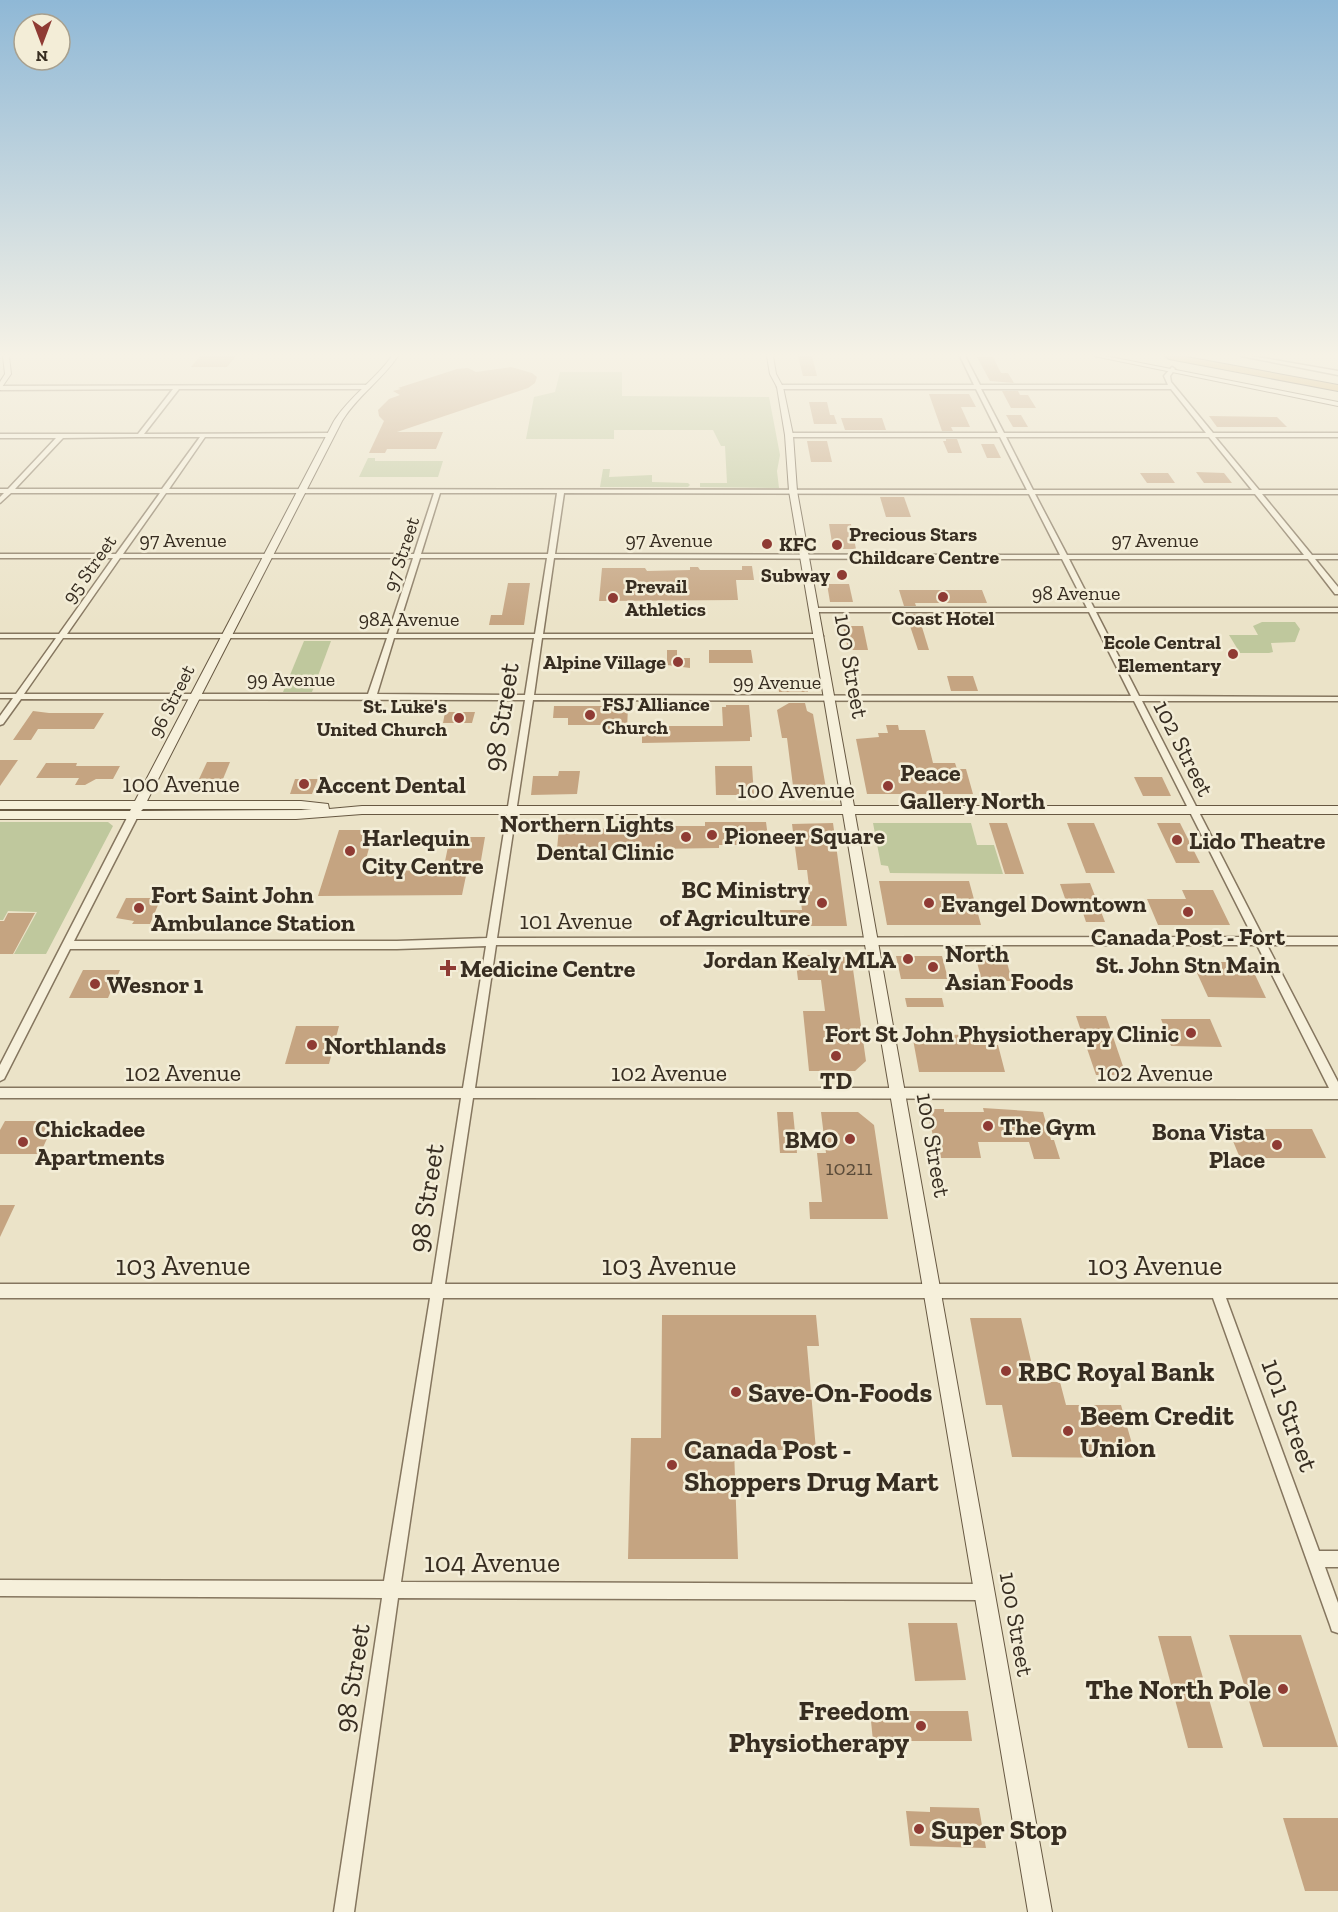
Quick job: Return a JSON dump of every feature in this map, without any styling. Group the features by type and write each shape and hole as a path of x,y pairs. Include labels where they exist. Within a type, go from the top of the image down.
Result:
{"main road":[{"name":"96 Street","path":"133,816 325,445"},
{"name":"100 Street","path":"790,445 793,491 1040,1912"},
{"name":"100 Avenue","path":"0,805 301,805 362,810"},
{"name":"100 Avenue","path":"0,815 296,815 362,810 1338,810"}],"street":[{"path":"0,501 52,445"},
{"name":"95 Street","path":"0,722 197,445"},
{"name":"102 Street","path":"1008,445 1338,1094"},
{"path":"1219,445 1338,592"},
{"path":"0,491 1338,492"},
{"name":"97 Street","path":"372,696 438,491"},
{"name":"98 Street","path":"344,1912 561,491"},
{"name":"97 Avenue","path":"0,556 1338,556"},
{"name":"98 Avenue","path":"814,610 1338,610"},
{"name":"98A Avenue","path":"0,636 819,636"},
{"name":"99 Avenue","path":"0,696 1338,699"},
{"name":"96 Street","path":"0,1076 133,816"},
{"name":"101 Avenue","path":"66,945 1338,941"},
{"name":"102 Avenue","path":"0,1093 1338,1094"},
{"name":"103 Avenue","path":"0,1291 1338,1291"},
{"name":"101 Street","path":"1217,1291 1338,1625"},
{"path":"1314,1559 1338,1559"},
{"name":"104 Avenue","path":"0,1588 984,1592"}],"green space":[{"path":"778,445 779,488 700,487 700,483 727,483 725,446 721,446"},
{"path":"368,458 375,458 375,461 443,461 438,477 359,477"},
{"path":"603,469 610,469 609,477 652,475 652,482 688,483 690,485 688,487 600,487"},
{"path":"1262,622 1295,622 1300,629 1295,642 1271,643 1273,652 1240,653 1229,635 1258,635 1253,626"},
{"path":"304,641 331,641 312,692 283,692"},
{"path":"0,822 108,822 113,826 46,954 14,954 37,912 8,911 3,920 0,920"},
{"path":"873,823 971,823 977,845 994,845 1003,874 890,873 888,866 881,865"}],"building":[{"path":"373,445 438,445 436,449 387,449 385,453 369,453"},
{"path":"808,445 828,445 832,462 811,462"},
{"path":"945,445 959,445 962,453 948,453"},
{"path":"982,445 995,445 1001,458 987,458"},
{"path":"1196,472 1224,473 1232,483 1204,483"},
{"path":"1140,473 1168,473 1175,483 1147,483"},
{"path":"880,497 904,497 911,517 886,517"},
{"path":"829,524 851,524 856,549 833,549"},
{"path":"742,566 752,566 754,580 736,580 738,600 599,601 602,568 645,568 647,571 690,570 690,567 698,567 700,570 742,570"},
{"path":"775,571 793,571 794,580 776,580"},
{"path":"508,583 530,583 524,625 489,625 491,615 502,615"},
{"path":"827,584 849,584 853,602 830,602"},
{"name":"Coast Hotel","path":"899,590 982,590 987,603 915,603 916,606 904,606"},
{"path":"906,614 918,614 929,650 918,650"},
{"path":"843,626 863,626 868,650 848,650"},
{"path":"667,650 677,650 677,658 690,658 690,668 667,665"},
{"path":"709,650 751,650 753,663 709,663"},
{"path":"947,676 973,676 978,691 951,691"},
{"path":"778,680 806,680 808,692 779,692"},
{"path":"789,703 805,703 807,711 813,714 827,794 794,794 787,738 782,738 777,710"},
{"path":"749,705 752,737 750,741 642,743 642,726 723,726 722,707"},
{"name":"FSJ Alliance Church","path":"554,706 628,706 627,730 606,730 606,725 568,725 568,718 553,718"},
{"path":"33,711 104,713 94,729 38,729 31,740 13,740"},
{"name":"St. Luke's United Church","path":"445,712 475,712 472,723 443,723"},
{"path":"886,725 898,725 899,730 925,730 933,763 955,763 957,769 966,769 973,794 867,794 856,739 879,737 878,733 888,733"},
{"path":"0,760 18,760 0,786"},
{"path":"207,762 230,762 223,779 199,779"},
{"path":"46,763 120,766 113,779 96,779 85,785 75,785 79,778 36,778"},
{"path":"715,766 752,766 754,795 716,795"},
{"path":"559,771 580,771 577,794 531,795 533,776 558,776"},
{"path":"1134,777 1162,777 1171,796 1143,796"},
{"name":"Accent Dental","path":"295,779 318,779 312,794 290,794"},
{"path":"705,822 766,822 769,845 719,845 719,848 652,849 653,851 557,849 559,828 656,829 667,826 705,826"},
{"path":"833,823 847,926 782,926 780,910 802,910 800,895 810,895 807,870 798,870 792,824"},
{"path":"989,823 1007,823 1024,874 1005,874"},
{"path":"1067,823 1094,823 1115,873 1086,873"},
{"name":"Lido Theatre","path":"1157,823 1180,823 1200,863 1176,863"},
{"name":"Harlequin City Centre","path":"339,830 374,830 363,870 443,871 450,837 485,837 480,866 468,866 462,895 318,896"},
{"name":"Evangel Downtown","path":"879,881 969,881 981,925 887,925"},
{"path":"1090,883 1105,922 1086,922 1080,904 1067,904 1060,884"},
{"name":"Canada Post - Fort St. John Stn Main","path":"1182,890 1213,890 1230,925 1158,925 1147,899 1186,899"},
{"name":"Fort Saint John Ambulance Station","path":"126,898 161,898 150,924 132,924 134,921 116,918"},
{"path":"8,913 35,913 13,954 0,954 0,921 4,921"},
{"path":"795,955 851,955 866,1061 855,1071 809,1071 803,1011 825,1011 821,980 798,980"},
{"path":"975,955 1005,955 1012,981 982,981"},
{"path":"896,956 942,956 948,979 901,979"},
{"path":"1192,962 1249,962 1266,998 1208,997"},
{"name":"Wesnor 1","path":"83,970 120,970 108,998 69,998"},
{"path":"905,998 942,998 944,1007 907,1007"},
{"path":"1076,1016 1106,1016 1126,1075 1096,1075"},
{"name":"Fort St John Physiotherapy Clinic","path":"1161,1019 1210,1019 1222,1047 1171,1046"},
{"name":"Northlands","path":"296,1026 339,1026 329,1064 285,1064"},
{"path":"912,1034 971,1035 974,1045 998,1045 1005,1072 919,1072"},
{"name":"The Gym","path":"983,1108 1043,1112 1051,1140 1054,1140 1060,1159 1034,1159 1029,1142 978,1142 981,1158 939,1158 926,1109 944,1109 944,1112 984,1112"},
{"path":"777,1112 793,1112 797,1153 780,1153"},
{"path":"821,1112 858,1112 874,1125 888,1219 810,1219 809,1202 822,1202 817,1153 826,1153"},
{"name":"Chickadee Apartments","path":"5,1121 55,1121 40,1154 0,1154 0,1130"},
{"name":"Bona Vista Place","path":"1228,1129 1312,1129 1326,1158 1240,1158"},
{"path":"0,1205 15,1205 0,1237"},
{"name":"Save-On-Foods","path":"662,1315 816,1315 819,1346 807,1346 816,1450 734,1450 738,1559 628,1559 631,1438 661,1438"},
{"path":"970,1318 1021,1318 1036,1382 1060,1382 1066,1405 1121,1405 1136,1458 1012,1457 1002,1405 986,1405"},
{"path":"908,1623 957,1623 966,1680 915,1681"},
{"name":"The North Pole","path":"1229,1635 1301,1635 1338,1747 1263,1747"},
{"path":"1158,1636 1191,1636 1223,1748 1188,1748"},
{"name":"Freedom Physiotherapy","path":"870,1711 968,1711 972,1741 873,1741"},
{"path":"930,1807 979,1808 986,1848 910,1846 906,1811 930,1812"},
{"path":"1283,1818 1338,1818 1338,1891 1305,1891"}],"place":[{"name":"KFC","path":"767,544"},
{"name":"Precious Stars Childcare Centre","path":"837,545"},
{"name":"Subway","path":"842,575"},
{"name":"Coast Hotel","path":"943,597"},
{"name":"Prevail Athletics","path":"613,598"},
{"name":"Ecole Central Elementary","path":"1233,654"},
{"name":"Alpine Village","path":"678,662"},
{"name":"FSJ Alliance Church","path":"590,715"},
{"name":"St. Luke's United Church","path":"459,718"},
{"name":"Accent Dental","path":"304,784"},
{"name":"Peace Gallery North","path":"888,786"},
{"name":"Pioneer Square","path":"712,835"},
{"name":"Northern Lights Dental Clinic","path":"686,837"},
{"name":"Lido Theatre","path":"1177,840"},
{"name":"Harlequin City Centre","path":"350,851"},
{"name":"BC Ministry of Agriculture","path":"822,903"},
{"name":"Evangel Downtown","path":"929,903"},
{"name":"Fort Saint John Ambulance Station","path":"139,908"},
{"name":"Canada Post - Fort St. John Stn Main","path":"1188,912"},
{"name":"Jordan Kealy MLA","path":"908,959"},
{"name":"North Asian Foods","path":"933,967"},
{"name":"Medicine Centre","path":"448,968"},
{"name":"Wesnor 1","path":"95,984"},
{"name":"Fort St John Physiotherapy Clinic","path":"1191,1033"},
{"name":"Northlands","path":"312,1045"},
{"name":"TD","path":"836,1056"},
{"name":"The Gym","path":"988,1126"},
{"name":"BMO","path":"850,1139"},
{"name":"Chickadee Apartments","path":"23,1142"},
{"name":"Bona Vista Place","path":"1277,1145"},
{"name":"RBC Royal Bank","path":"1006,1371"},
{"name":"Save-On-Foods","path":"736,1392"},
{"name":"Beem Credit Union","path":"1068,1431"},
{"name":"Canada Post - Shoppers Drug Mart","path":"672,1465"},
{"name":"The North Pole","path":"1283,1689"},
{"name":"Freedom Physiotherapy","path":"921,1726"},
{"name":"Super Stop","path":"919,1829"}]}
